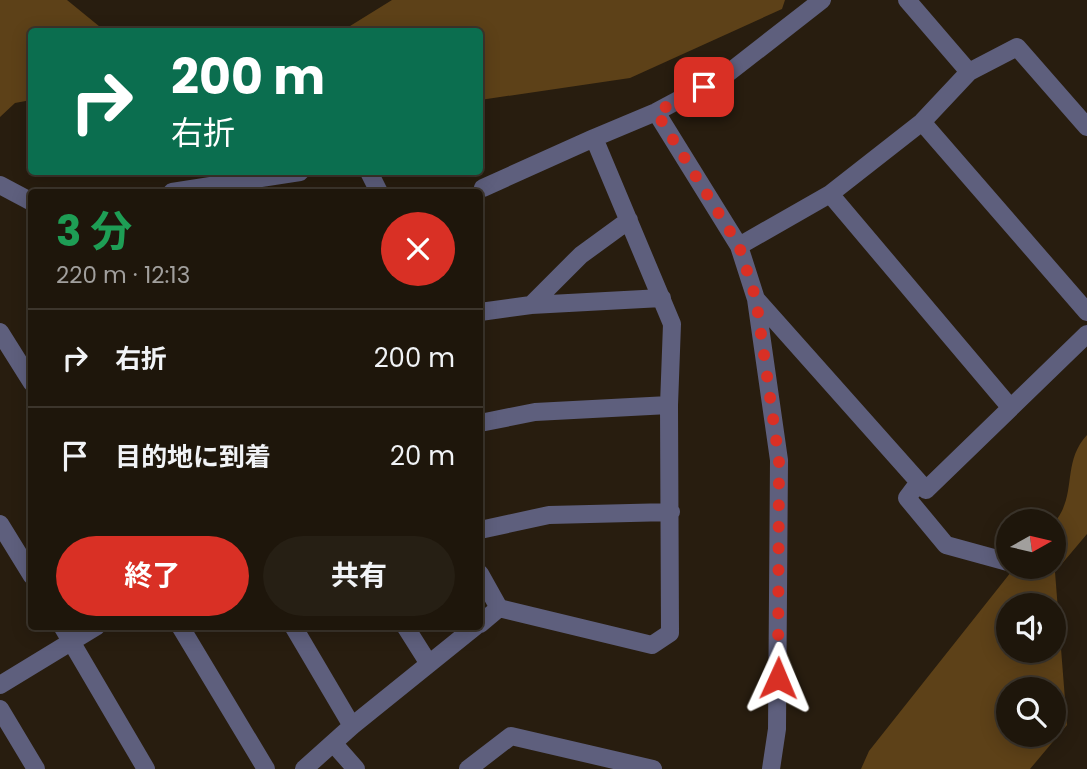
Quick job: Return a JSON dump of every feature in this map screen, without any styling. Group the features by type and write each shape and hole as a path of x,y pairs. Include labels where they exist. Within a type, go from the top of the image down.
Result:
{"street":[{"path":"483,188 656,112 727,74 822,0"},
{"path":"907,0 969,72"},
{"path":"739,246 830,194 922,122 969,72 1017,47 1087,127"},
{"path":"656,112 739,246 756,299 779,460 777,729 771,769"},
{"path":"922,122 1087,312"},
{"path":"483,579 499,608 652,645 670,633 668,405 672,324 594,138"},
{"path":"211,189 262,185 291,175"},
{"path":"0,185 28,200"},
{"path":"830,194 1010,407"},
{"path":"531,305 581,256 629,220"},
{"path":"483,312 531,305 662,298"},
{"path":"756,299 926,490 1087,334"},
{"path":"0,332 28,377"},
{"path":"483,422 535,412 668,405"},
{"path":"919,482 907,498 946,545 996,559"},
{"path":"483,529 549,515 671,512"},
{"path":"0,524 28,570"},
{"path":"483,621 499,608"},
{"path":"182,630 266,769"},
{"path":"295,630 352,726"},
{"path":"408,630 429,664"},
{"path":"304,769 352,726 472,630"},
{"path":"0,685 67,634 146,769"},
{"path":"0,709 36,769"},
{"path":"468,769 511,736 653,769"},
{"path":"334,744 356,769"}],"shaded area":[{"path":"0,0 67,0 101,28 28,28 28,101 15,103 0,117"},
{"path":"392,0 785,0 782,9 630,78 483,100 483,28 347,28"},
{"path":"1087,435 1087,534 1066,559 1066,509 1062,509 1074,457"},
{"path":"1005,579 1056,579 1057,593 996,593 996,663 1062,663 1063,677 996,677 996,747 1048,747 1030,769 861,769 869,751"}],"route":[{"path":"704,87 656,112 739,246 756,299 779,460 778,678"}]}
